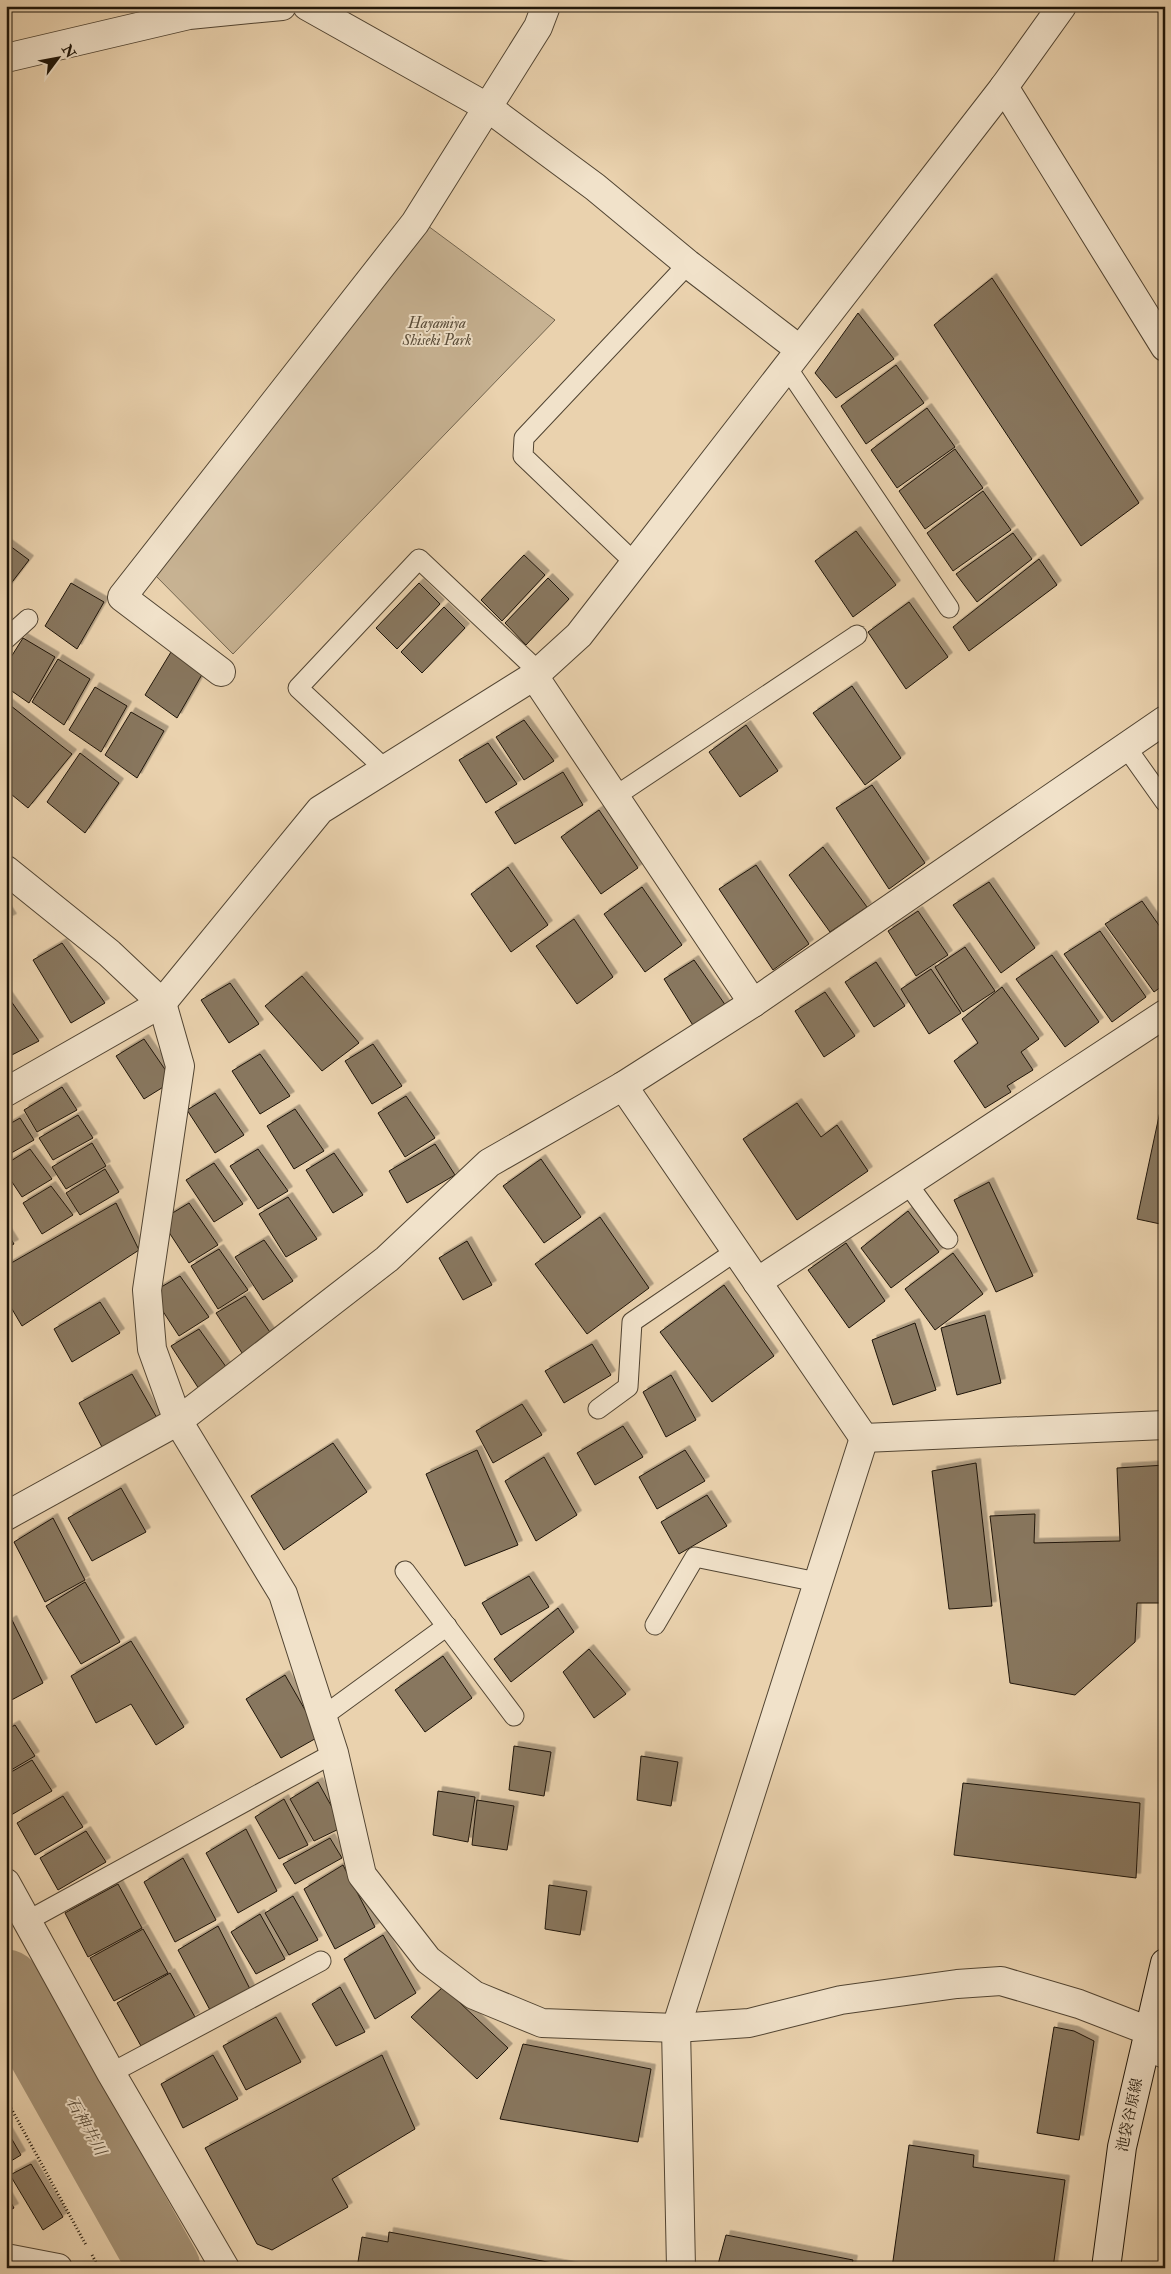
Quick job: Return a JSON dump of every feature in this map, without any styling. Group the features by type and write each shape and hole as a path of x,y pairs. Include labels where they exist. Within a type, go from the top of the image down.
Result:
{"street":[{"path":"6,58 189,15 282,6"},
{"path":"307,6 487,107 595,187 688,264 793,358"},
{"path":"222,672 122,597 415,223 538,27 546,6"},
{"path":"6,1092 162,1003 320,810 537,674 579,635 1004,88 1062,6"},
{"path":"1004,88 1165,348"},
{"path":"537,674 614,796 753,1003"},
{"path":"6,1516 178,1421 387,1259 490,1163 623,1086 753,1003 1165,720"},
{"path":"6,870 109,953 162,1003 180,1066 146,1290 152,1349 178,1421 283,1594 334,1753 362,1874 428,1960 474,1995 542,2023 676,2028 749,2023 842,2000 958,1984 1001,1982 1079,2004 1153,2044"},
{"path":"757,1282 1165,1014"},
{"path":"623,1086 864,1438"},
{"path":"864,1438 1165,1425"},
{"path":"681,2268 676,2028 864,1438"},
{"path":"6,1883 111,2073 225,2268"},
{"name":"池袋谷原線","path":"1106,2268 1122,2147 1153,2044 1165,1963"},
{"path":"6,2258 58,2268"}],"lane":[{"path":"635,562 523,456 524,438 688,264"},
{"path":"793,358 949,608"},
{"path":"385,769 298,688 419,559 537,674"},
{"path":"6,639 28,619"},
{"path":"614,796 857,635"},
{"path":"1126,747 1165,802"},
{"path":"908,1183 948,1239"},
{"path":"598,1409 628,1388 632,1322 736,1251"},
{"path":"655,1625 695,1557 817,1582"},
{"path":"405,1570 514,1716"},
{"path":"322,1717 447,1626"},
{"path":"27,1921 334,1753"},
{"path":"111,2073 321,1961"}],"path":[{"path":"6,2099 99,2268"}],"green space":[{"name":"Hayamiya Shiseki Park","path":"424,223 555,320 233,654 151,571"}],"building":[{"path":"992,278 1139,503 1081,546 934,325"},
{"path":"858,313 894,359 836,398 815,373"},
{"path":"896,365 924,403 866,444 841,406"},
{"path":"927,408 955,447 897,488 871,450"},
{"path":"955,449 983,488 925,529 899,491"},
{"path":"983,491 1011,530 953,571 927,533"},
{"path":"856,531 896,585 853,617 815,561"},
{"path":"1013,533 1032,559 977,602 956,574"},
{"path":"6,543 29,560 6,590"},
{"path":"524,555 545,575 502,621 481,600"},
{"path":"1039,559 1057,585 969,651 953,627"},
{"path":"548,578 569,599 526,645 505,623"},
{"path":"71,583 104,602 77,649 45,626"},
{"path":"419,583 440,604 397,649 376,628"},
{"path":"909,602 948,657 906,689 868,632"},
{"path":"444,607 465,628 422,673 401,652"},
{"path":"23,638 55,657 29,703 6,687 6,665"},
{"path":"171,652 204,671 177,718 145,695"},
{"path":"58,659 90,679 64,725 32,702"},
{"path":"852,686 901,758 865,785 813,713"},
{"path":"95,687 127,706 101,752 69,730"},
{"path":"6,702 72,754 28,808 6,790"},
{"path":"131,712 164,731 137,778 105,755"},
{"path":"524,720 554,761 524,780 496,737"},
{"path":"746,725 778,771 740,797 709,752"},
{"path":"488,743 517,784 486,803 459,760"},
{"path":"80,753 119,783 85,833 47,802"},
{"path":"563,772 583,805 515,844 495,812"},
{"path":"872,785 925,863 889,889 836,808"},
{"path":"599,810 638,868 601,894 561,837"},
{"path":"823,847 867,907 830,932 789,875"},
{"path":"756,865 809,944 773,970 719,889"},
{"path":"508,867 548,925 511,952 471,894"},
{"path":"989,882 1035,948 1001,973 953,905"},
{"path":"642,887 682,945 645,972 604,914"},
{"path":"1142,901 1165,934 1165,984 1154,992 1105,924"},
{"path":"6,909 12,918 6,921"},
{"path":"918,911 948,955 916,976 888,931"},
{"path":"574,919 613,977 577,1004 536,946"},
{"path":"1100,931 1146,997 1112,1022 1064,954"},
{"path":"62,943 105,1003 71,1023 33,960"},
{"path":"965,947 995,991 963,1012 935,967"},
{"path":"1052,955 1099,1022 1065,1047 1016,979"},
{"path":"694,960 726,1006 694,1027 664,979"},
{"path":"876,962 905,1006 874,1027 845,982"},
{"path":"931,969 961,1013 929,1034 901,989"},
{"path":"302,976 359,1043 322,1071 265,1006"},
{"path":"230,983 259,1024 229,1043 201,1000"},
{"path":"1002,987 1039,1039 1021,1052 1033,1070 1007,1086 1011,1092 985,1108 954,1061 978,1043 962,1019"},
{"path":"825,992 855,1036 824,1057 795,1011"},
{"path":"6,994 39,1041 6,1058"},
{"path":"144,1039 173,1081 144,1099 116,1056"},
{"path":"373,1044 402,1086 372,1104 345,1061"},
{"path":"260,1054 290,1096 260,1114 232,1071"},
{"path":"62,1087 77,1110 37,1132 24,1110"},
{"path":"1165,1088 1165,1225 1137,1219"},
{"path":"215,1093 244,1135 215,1153 187,1110"},
{"path":"406,1096 435,1138 405,1157 378,1113"},
{"path":"797,1103 821,1137 837,1125 868,1171 797,1220 743,1139"},
{"path":"295,1109 324,1151 294,1169 267,1126"},
{"path":"78,1115 93,1138 53,1160 39,1138"},
{"path":"20,1118 34,1140 6,1156 6,1126"},
{"path":"92,1143 106,1166 66,1189 52,1167"},
{"path":"435,1144 455,1175 407,1203 389,1171"},
{"path":"30,1149 52,1179 22,1197 6,1173 6,1164"},
{"path":"258,1149 288,1191 258,1209 230,1166"},
{"path":"334,1153 363,1195 333,1213 306,1170"},
{"path":"541,1159 581,1217 544,1243 503,1186"},
{"path":"214,1163 243,1204 214,1222 186,1180"},
{"path":"105,1169 119,1192 80,1215 66,1193"},
{"path":"989,1182 1033,1276 996,1292 954,1200"},
{"path":"51,1186 73,1215 42,1234 23,1203"},
{"path":"288,1197 317,1239 286,1257 259,1214"},
{"path":"116,1203 139,1250 22,1326 6,1299 6,1266"},
{"path":"189,1203 218,1245 189,1263 161,1220"},
{"path":"908,1211 939,1252 891,1288 861,1248"},
{"path":"600,1217 649,1288 587,1334 535,1264"},
{"path":"6,1231 14,1244 6,1248"},
{"path":"264,1240 293,1281 263,1300 235,1257"},
{"path":"467,1241 492,1285 463,1300 439,1258"},
{"path":"846,1243 885,1301 849,1328 808,1270"},
{"path":"219,1249 248,1290 218,1309 191,1266"},
{"path":"953,1253 983,1294 935,1330 905,1289"},
{"path":"180,1276 209,1317 179,1336 151,1293"},
{"path":"724,1285 774,1356 712,1402 660,1332"},
{"path":"245,1296 274,1338 244,1356 216,1313"},
{"path":"100,1302 120,1333 72,1362 54,1329"},
{"path":"985,1315 1001,1383 957,1395 941,1328"},
{"path":"915,1323 936,1390 893,1405 872,1340"},
{"path":"199,1329 229,1371 199,1389 171,1346"},
{"path":"592,1344 611,1375 564,1403 545,1371"},
{"path":"132,1374 157,1418 102,1447 79,1403"},
{"path":"671,1375 696,1420 666,1437 643,1392"},
{"path":"522,1404 542,1435 493,1463 476,1431"},
{"path":"623,1426 643,1457 595,1485 577,1453"},
{"path":"333,1443 367,1492 284,1550 251,1496"},
{"path":"477,1450 518,1545 465,1566 426,1474"},
{"path":"685,1450 705,1481 657,1509 639,1477"},
{"path":"544,1457 577,1515 536,1541 505,1481"},
{"path":"976,1463 992,1606 949,1609 932,1471"},
{"path":"1165,1465 1165,1603 1137,1603 1135,1642 1075,1695 1010,1683 990,1516 1035,1514 1034,1543 1120,1541 1117,1468"},
{"path":"121,1488 146,1532 92,1561 68,1518"},
{"path":"707,1495 727,1526 679,1554 661,1522"},
{"path":"53,1518 85,1580 45,1602 14,1542"},
{"path":"529,1576 549,1607 501,1635 482,1603"},
{"path":"85,1582 120,1642 81,1664 46,1606"},
{"path":"558,1608 574,1632 511,1682 494,1659"},
{"path":"12,1620 43,1683 6,1703 6,1624"},
{"path":"131,1641 184,1727 156,1745 131,1704 96,1723 71,1676"},
{"path":"589,1649 626,1694 594,1718 563,1672"},
{"path":"443,1656 472,1698 425,1732 395,1690"},
{"path":"285,1675 320,1736 281,1758 246,1699"},
{"path":"15,1725 35,1756 6,1773 6,1730"},
{"path":"514,1746 551,1752 544,1796 509,1790"},
{"path":"641,1756 678,1762 671,1806 637,1800"},
{"path":"32,1760 52,1791 6,1818 6,1775"},
{"path":"318,1782 343,1827 314,1841 290,1799"},
{"path":"963,1783 1140,1803 1136,1878 954,1855"},
{"path":"438,1791 475,1797 468,1842 433,1835"},
{"path":"63,1796 83,1827 35,1855 17,1823"},
{"path":"284,1799 308,1845 279,1859 255,1817"},
{"path":"477,1800 514,1806 507,1850 472,1845"},
{"path":"246,1829 277,1891 238,1913 206,1853"},
{"path":"86,1831 106,1862 58,1890 40,1858"},
{"path":"330,1838 342,1858 295,1884 283,1864"},
{"path":"183,1858 216,1920 175,1942 144,1882"},
{"path":"343,1865 375,1927 335,1949 304,1889"},
{"path":"118,1884 142,1928 88,1957 65,1913"},
{"path":"549,1885 587,1891 580,1935 545,1929"},
{"path":"293,1896 318,1940 289,1955 265,1913"},
{"path":"260,1914 285,1959 256,1974 231,1932"},
{"path":"218,1926 250,1989 210,2010 178,1950"},
{"path":"143,1929 168,1973 114,2001 90,1958"},
{"path":"383,1935 416,1993 375,2019 344,1959"},
{"path":"170,1973 195,2017 141,2046 117,2003"},
{"path":"340,1987 365,2032 336,2046 312,2004"},
{"path":"443,1987 508,2048 477,2079 411,2017"},
{"path":"276,2017 301,2062 246,2090 223,2046"},
{"path":"1054,2027 1074,2031 1094,2041 1079,2140 1037,2133"},
{"path":"523,2044 651,2069 638,2142 500,2119"},
{"path":"213,2055 238,2099 183,2128 161,2084"},
{"path":"382,2055 415,2129 332,2179 348,2207 272,2250 257,2244 205,2148"},
{"path":"6,2129 21,2155 6,2164"},
{"path":"909,2145 974,2155 973,2167 1065,2180 1053,2268 892,2268"},
{"path":"31,2164 63,2217 43,2230 10,2175"},
{"path":"6,2194 14,2208 6,2212"},
{"path":"389,2232 579,2268 357,2268 362,2237 388,2242"},
{"path":"726,2235 853,2260 851,2268 717,2268"}],"waterway":[{"name":"石神井川","path":"6,1985 165,2268"}]}
